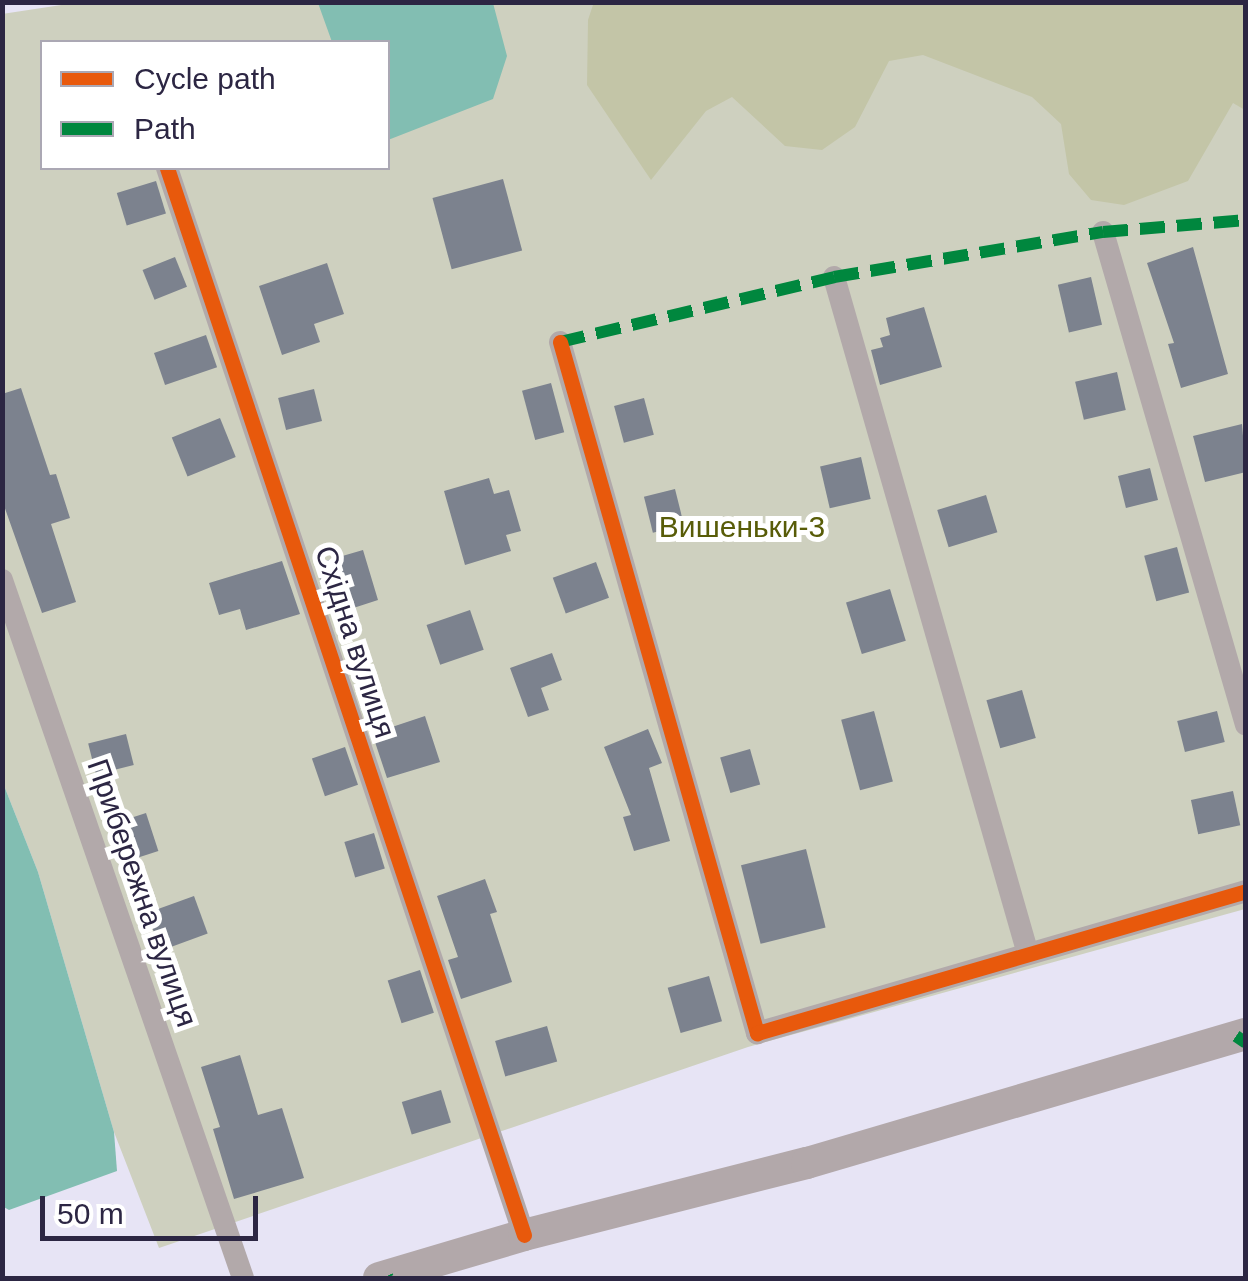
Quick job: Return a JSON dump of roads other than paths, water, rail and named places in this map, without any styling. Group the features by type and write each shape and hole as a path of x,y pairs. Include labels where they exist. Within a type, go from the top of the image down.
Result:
{"street":[{"name":"Східна вулиця","path":"169,170 524,1235"},
{"path":"1103,232 1246,725"},
{"path":"834,276 1028,954"},
{"path":"560,342 758,1033 1246,891"},
{"name":"Прибережна вулиця","path":"2,580 242,1278"},
{"path":"379,1278 524,1235 807,1163 1246,1034"}],"park label":[{"name":"Вишеньки-3","path":"742,527"}]}
